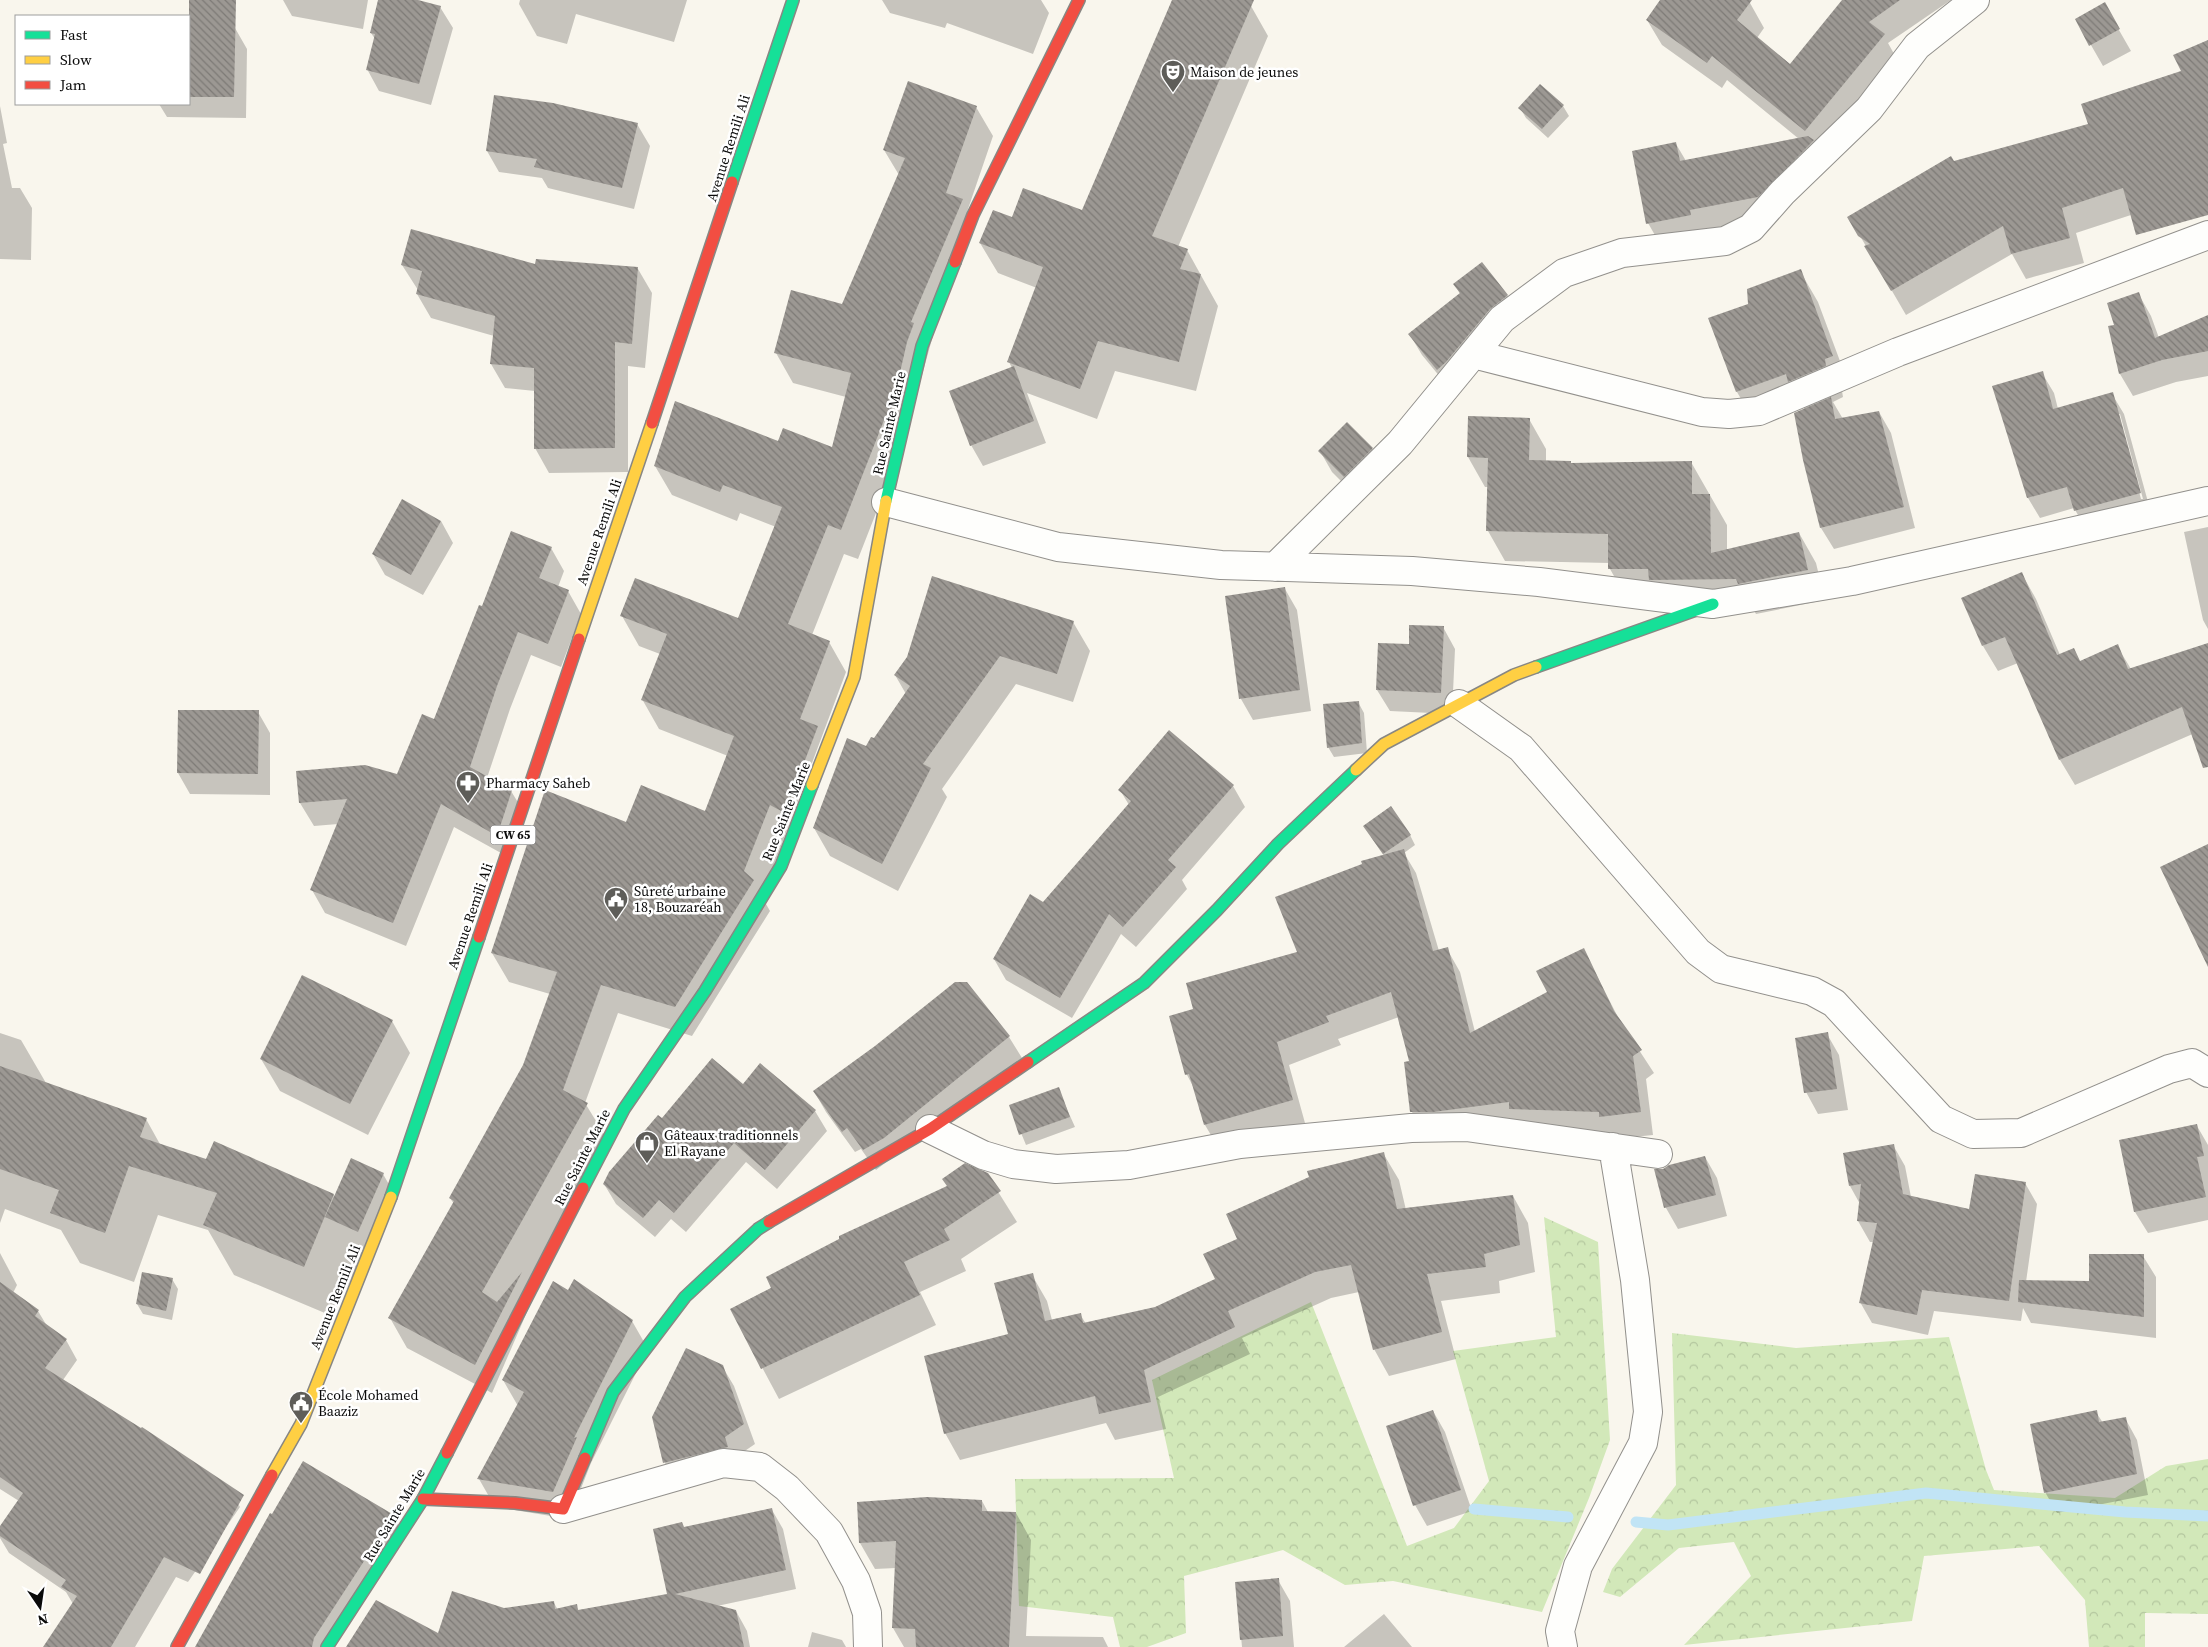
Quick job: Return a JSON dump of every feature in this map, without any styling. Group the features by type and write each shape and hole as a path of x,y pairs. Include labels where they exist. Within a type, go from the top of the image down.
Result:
{"street":[{"name":"Avenue Remili Ali","path":"177,1647 301,1424 400,1174 793,0"},
{"name":"Rue Sainte Marie","path":"327,1647 423,1500 624,1109 704,991 781,866 854,677 886,502 925,338 972,215 1079,0"},
{"path":"1275,567 1400,443 1502,320 1564,274 1622,253 1725,241 1751,228 1782,193 1869,109 1917,46 1975,0"},
{"path":"1473,354 1702,412 1729,414 1759,410 1898,352 2208,234"},
{"path":"563,1509 613,1392 685,1297 758,1229 930,1129 1144,983 1217,910 1278,844 1384,744 1514,675 1713,604 1852,581 2208,500"},
{"path":"886,502 1058,547 1221,565 1412,571 1539,582 1713,604"},
{"path":"1459,704 1521,748 1698,952 1721,968 1812,991 1834,1003 1941,1119 1973,1134 2021,1132 2169,1069 2192,1063 2208,1073"},
{"path":"930,1129 983,1155 1014,1164 1056,1169 1129,1165 1240,1144 1411,1128 1466,1127 1658,1154"},
{"path":"1563,1647 1560,1631 1578,1566 1643,1443 1648,1412 1635,1280 1613,1147"},
{"path":"423,1500 515,1502 563,1509 723,1462 760,1467 787,1488 829,1532 859,1589 867,1613 868,1647"}],"green space":[{"path":"1544,1217 1598,1242 1610,1440 1589,1498 1542,1612 1393,1581 1345,1585 1283,1550 1184,1576 1186,1633 1147,1647 1120,1647 1113,1617 1019,1606 1015,1479 1174,1478 1152,1380 1311,1302 1407,1546 1454,1528 1489,1481 1453,1351 1556,1337"},
{"path":"1672,1333 1796,1348 1949,1337 1986,1470 1994,1490 2115,1498 2166,1466 2208,1459 2208,1614 2145,1613 2145,1647 2089,1647 2085,1600 2039,1546 1924,1556 1912,1621 1684,1645 1751,1576 1734,1542 1679,1548 1620,1597 1603,1592 1612,1569 1676,1485"}],"building":[{"path":"189,0 236,0 234,97 190,97"},
{"path":"378,0 418,0 441,6 419,84 366,70 375,34 370,33"},
{"path":"1172,0 1254,0 1152,236 1188,249 1180,269 1201,274 1179,362 1098,341 1080,389 1007,362 1043,267 979,243 993,210 1012,217 1023,188 1082,210"},
{"path":"1660,0 1752,0 1737,20 1790,64 1842,0 1900,0 1869,22 1885,34 1805,131 1712,56 1707,63 1646,20"},
{"path":"2105,2 2120,29 2089,46 2075,19"},
{"path":"2208,40 2208,215 2136,235 2123,188 2062,208 2070,238 2011,254 2003,226 1891,291 1864,246 1870,244 1858,236 1847,217 1951,156 1954,161 2088,124 2081,104 2181,71 2173,55"},
{"path":"908,81 977,106 946,193 963,199 911,322 914,323 907,342 890,416 886,415 841,530 828,525 788,624 830,641 800,719 818,726 785,813 770,805 744,871 754,880 675,1007 601,985 563,1090 588,1103 482,1292 497,1302 522,1272 475,1365 388,1318 454,1201 449,1198 523,1065 557,972 491,953 545,790 626,822 641,785 705,811 734,736 641,700 667,634 620,616 635,578 738,618 782,507 723,485 720,492 654,466 675,401 778,441 783,428 832,447 851,373 774,353 791,290 842,304 905,158 883,150"},
{"path":"1540,84 1564,105 1542,129 1518,108"},
{"path":"494,95 553,103 638,123 622,188 534,167 537,159 486,151"},
{"path":"1808,136 1814,140 1758,197 1690,210 1691,215 1646,224 1632,151 1676,142 1680,161"},
{"path":"411,229 535,264 536,259 638,267 632,344 615,342 615,448 534,449 534,368 490,364 495,316 416,294 422,271 401,265"},
{"path":"1482,262 1508,295 1490,309 1446,362 1437,370 1408,334 1460,293 1453,284"},
{"path":"1801,269 1833,356 1825,359 1826,366 1788,382 1786,374 1736,392 1708,318 1748,304 1747,289"},
{"path":"2139,292 2155,338 2208,315 2208,351 2162,360 2119,374 2108,326 2114,325 2107,303"},
{"path":"1014,366 1034,421 970,446 949,391"},
{"path":"2043,371 2053,409 2113,392 2141,493 2074,511 2067,487 2027,498 1992,386"},
{"path":"1831,397 1835,419 1879,411 1904,507 1820,528 1803,460 1794,413"},
{"path":"1468,416 1530,418 1529,460 1571,461 1571,463 1692,461 1692,494 1710,494 1711,553 1799,532 1808,570 1738,584 1736,579 1649,580 1648,569 1608,569 1608,534 1486,531 1488,458 1467,457"},
{"path":"1347,422 1373,448 1344,477 1318,451"},
{"path":"402,499 441,521 411,575 372,554"},
{"path":"511,531 552,547 539,578 569,590 548,644 518,632 497,686 470,767 512,790 497,836 441,804 393,923 310,890 347,799 299,803 296,771 365,765 397,774 422,714 434,719 479,605 482,606"},
{"path":"2022,572 2057,655 2074,648 2080,661 2118,644 2128,669 2208,643 2208,767 2203,768 2182,707 2059,760 2005,637 1982,646 1961,598"},
{"path":"932,576 1074,621 1057,674 1000,656 923,764 931,768 882,864 813,828 847,738 866,746 871,737 874,738 910,686 894,675 907,657"},
{"path":"1285,587 1300,690 1239,699 1225,596"},
{"path":"1409,625 1444,626 1441,693 1376,690 1378,643 1409,644"},
{"path":"1359,701 1362,743 1327,748 1323,704"},
{"path":"178,710 259,710 258,774 177,773"},
{"path":"1169,730 1234,785 1168,860 1176,867 1123,927 1109,914 1060,998 993,959 1030,894 1043,902 1131,801 1118,790"},
{"path":"1391,806 1411,835 1383,854 1363,826"},
{"path":"2208,844 2208,967 2160,867"},
{"path":"1404,849 1433,951 1448,947 1470,1033 1547,992 1536,971 1584,948 1614,1011 1642,1050 1633,1056 1641,1112 1599,1117 1599,1112 1509,1109 1509,1102 1433,1112 1410,1112 1404,1062 1409,1061 1391,992 1326,1016 1329,1022 1277,1042 1293,1100 1204,1125 1189,1074 1185,1075 1169,1016 1193,1009 1186,983 1297,952 1275,897 1362,864 1361,861"},
{"path":"302,975 393,1020 350,1104 260,1059"},
{"path":"955,982 967,982 1010,1036 884,1138 863,1150 847,1128 842,1132 813,1091 875,1046"},
{"path":"1828,1032 1837,1089 1804,1093 1795,1038"},
{"path":"712,1058 743,1084 760,1063 816,1110 765,1170 734,1143 674,1213 659,1200 643,1218 603,1184 609,1172 658,1115 662,1118"},
{"path":"0,1066 147,1118 140,1137 206,1159 214,1141 334,1194 304,1267 203,1225 217,1193 129,1166 105,1233 50,1213 59,1190 0,1169"},
{"path":"1059,1087 1070,1117 1019,1135 1009,1105"},
{"path":"2197,1124 2204,1156 2197,1157 2206,1197 2134,1212 2119,1140"},
{"path":"1894,1144 1903,1194 1969,1209 1975,1174 2026,1182 2009,1301 1922,1290 1917,1315 1859,1303 1877,1223 1857,1221 1861,1184 1849,1186 1843,1153"},
{"path":"1384,1152 1397,1209 1513,1195 1520,1245 1484,1254 1486,1267 1427,1274 1442,1332 1373,1350 1351,1265 1315,1272 1228,1311 1235,1327 1144,1370 1151,1402 1099,1414 1095,1396 944,1434 924,1356 1008,1334 994,1283 1033,1273 1045,1321 1081,1313 1083,1323 1155,1307 1215,1279 1203,1254 1237,1239 1226,1214 1309,1177 1307,1171"},
{"path":"1705,1156 1716,1195 1664,1208 1654,1169 1663,1169 1669,1165"},
{"path":"351,1158 384,1173 358,1232 325,1217"},
{"path":"965,1163 988,1173 1001,1191 944,1229 950,1240 904,1262 920,1295 761,1369 730,1309 771,1288 766,1277 839,1239 839,1236 947,1186 942,1179"},
{"path":"2089,1254 2144,1254 2144,1317 2018,1302 2019,1280 2089,1281"},
{"path":"142,1272 173,1278 166,1311 136,1304"},
{"path":"574,1279 633,1320 574,1438 577,1437 553,1492 477,1479 524,1392 502,1380 553,1281 568,1290"},
{"path":"0,1282 39,1310 35,1316 67,1339 45,1368 142,1427 244,1495 200,1574 164,1557 111,1647 43,1647 77,1596 61,1587 66,1580 0,1536 0,1526 23,1493 0,1477"},
{"path":"686,1348 723,1365 744,1424 725,1437 728,1447 663,1463 652,1417"},
{"path":"1433,1410 1461,1490 1413,1506 1386,1426"},
{"path":"2097,1410 2099,1422 2126,1417 2137,1474 2044,1493 2030,1424"},
{"path":"303,1461 394,1515 314,1638 312,1647 195,1647 270,1513 272,1514"},
{"path":"927,1497 982,1500 982,1511 1016,1512 1009,1647 916,1647 915,1629 892,1628 896,1541 859,1543 857,1502"},
{"path":"772,1508 786,1570 675,1594 736,1610 744,1647 346,1647 376,1600 438,1633 452,1591 504,1608 554,1601 555,1609 577,1604 578,1610 667,1594 653,1529 682,1522 684,1527"},
{"path":"1279,1578 1283,1636 1240,1640 1235,1582"}],"waterway":[{"path":"1636,1522 1668,1525 1926,1493 2125,1512 2208,1516"},
{"path":"1474,1509 1568,1517"}],"traffic: fast":[{"path":"732,182 793,0"},
{"path":"886,501 922,346 955,262"},
{"path":"1536,667 1713,604"},
{"path":"1028,1062 1144,983 1217,910 1278,844 1356,770"},
{"path":"583,1188 624,1109 705,991 781,866 812,785"},
{"path":"391,1197 479,937"},
{"path":"585,1458 613,1392 685,1297 758,1229 769,1222"},
{"path":"327,1647 423,1499 447,1453"}],"traffic: slow":[{"path":"579,639 652,423"},
{"path":"812,785 854,677 886,501"},
{"path":"1356,770 1384,744 1514,675 1536,667"},
{"path":"272,1475 301,1424 391,1197"}],"traffic: jam":[{"path":"955,262 973,215 1079,0"},
{"path":"652,423 732,182"},
{"path":"479,937 579,639"},
{"path":"769,1222 930,1129 1028,1062"},
{"path":"447,1453 583,1188"},
{"path":"423,1499 515,1503 563,1509 585,1458"},
{"path":"177,1647 272,1475"}],"place":[{"name":"Maison de jeunes","path":"1173,93"},
{"name":"Pharmacy Saheb","path":"468,804"},
{"name":"Sûreté urbaine 18, Bouzaréah","path":"616,920"},
{"name":"Gâteaux traditionnels El Rayane","path":"647,1164"},
{"name":"École Mohamed Baaziz","path":"301,1424"}]}
